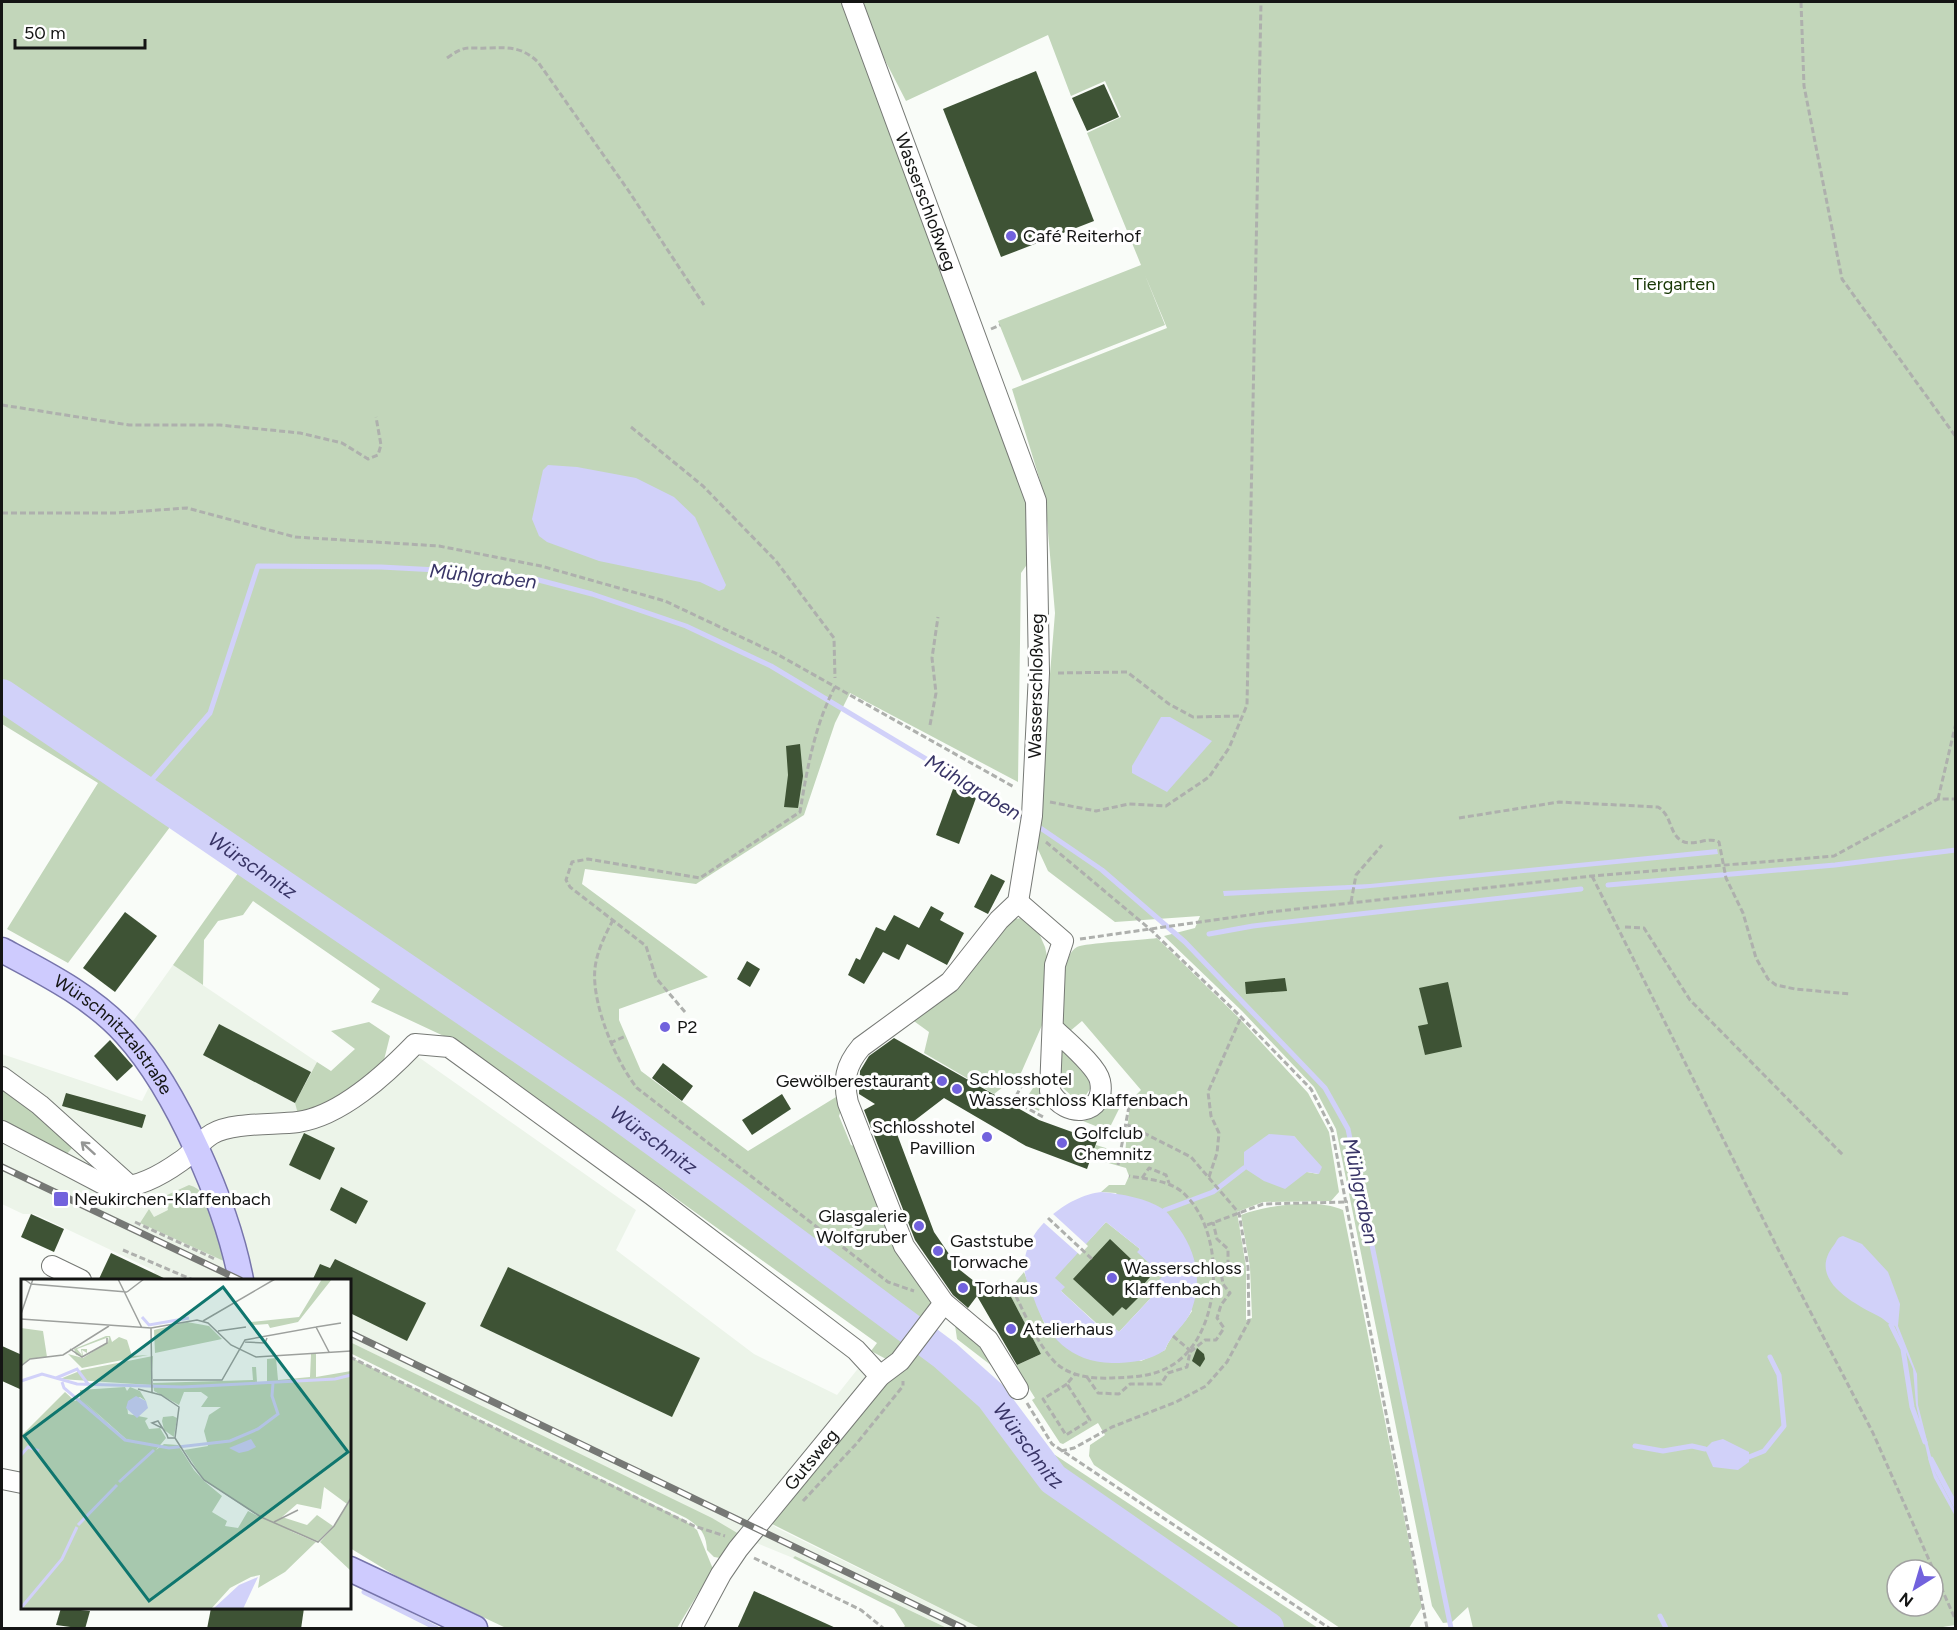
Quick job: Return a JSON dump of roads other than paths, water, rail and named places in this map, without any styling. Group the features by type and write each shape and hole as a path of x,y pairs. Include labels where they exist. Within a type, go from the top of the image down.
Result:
{"main road":[{"name":"Würschnitztalstraße","path":"2,950 53,977 125,1032 154,1068 196,1149 225,1220 240,1275"},
{"path":"351,1569 476,1629"}],"street":[{"name":"Wasserschloßweg","path":"852,2 1036,501 1039,673 1031,814 1018,902"},
{"path":"1018,1389 988,1340 939,1304 904,1246 848,1103 844,1083 849,1061 861,1047 950,982 999,920 1018,902 1063,941 1055,965 1050,1091 1056,1102 1078,1112 1089,1108 1095,1101 1100,1081 1095,1072 1054,1029"},
{"path":"2,1131 105,1185 118,1189 132,1187 179,1162 212,1134 232,1128 302,1122 350,1102 373,1084 415,1044 449,1047 652,1195 866,1358 880,1376"},
{"path":"2,1077 40,1105 132,1187"},
{"path":"52,1266 77,1279"},
{"name":"Gutsweg","path":"692,1629 720,1574 741,1546 880,1376 900,1361 939,1304"},
{"path":"2,1479 21,1483"}],"water":[{"path":"548,465 577,467 636,478 674,497 695,517 726,585 724,589 719,591 700,582 599,561 547,542 539,536 532,519 543,470"},
{"path":"1161,717 1170,717 1212,741 1167,792 1132,773 1132,766"},
{"path":"1717,849 1718,854 1360,889 1224,896 1223,891 1370,884"},
{"path":"1269,1134 1294,1136 1322,1167 1319,1174 1307,1172 1285,1189 1264,1181 1244,1168 1244,1152"},
{"path":"1101,1192 1117,1194 1156,1205 1165,1210 1188,1243 1197,1275 1192,1309 1165,1350 1153,1357 1119,1363 1097,1362 1084,1358 1062,1345 1053,1336 1039,1313 1025,1273 1025,1258 1029,1244 1048,1219 1060,1209 1087,1195","holes":["1106,1222 1140,1249 1137,1252 1163,1276 1158,1281 1162,1286 1119,1332 1112,1326 1105,1332 1061,1291 1065,1287 1055,1278"]},
{"path":"1843,1236 1862,1244 1888,1272 1900,1304 1898,1326 1917,1374 1918,1405 1935,1472 1955,1510 1955,1516 1934,1478 1916,1405 1913,1369 1895,1326 1847,1298 1830,1280 1826,1269 1827,1258 1837,1239"},
{"path":"1723,1439 1749,1452 1749,1462 1738,1470 1713,1467 1705,1449 1712,1442"}],"waterway":[{"name":"Mühlgraben","path":"143,790 210,713 258,566 381,567 531,578 592,594 686,626 771,666 1028,820"},
{"name":"Würschnitz","path":"2,695 614,1111 734,1198 945,1355 991,1396 1053,1479 1268,1628"},
{"name":"Mühlgraben","path":"1036,825 1102,870 1185,942 1325,1088 1348,1129 1451,1628"},
{"path":"1608,885 1835,865 1956,850"},
{"path":"1209,934 1253,926 1581,889"},
{"path":"1165,1210 1213,1192 1244,1168"},
{"path":"1891,1325 1903,1349 1912,1407 1925,1442"},
{"path":"1749,1457 1764,1451 1784,1426 1779,1375 1770,1357"},
{"path":"1635,1446 1663,1451 1692,1446 1705,1449"},
{"path":"1931,1459 1956,1506"},
{"path":"364,1592 436,1628"},
{"path":"1660,1616 1666,1628"}],"railway":[{"path":"2,1167 238,1279"},
{"path":"351,1333 963,1628"}],"place":[{"name":"Café Reiterhof","path":"1011,236"},
{"name":"P2","path":"665,1027"},
{"name":"Gewölberestaurant","path":"942,1081"},
{"name":"Schlosshotel Wasserschloss Klaffenbach","path":"957,1089"},
{"name":"Schlosshotel Pavillion","path":"987,1137"},
{"name":"Golfclub Chemnitz","path":"1062,1143"},
{"name":"Neukirchen-Klaffenbach","path":"61,1199"},
{"name":"Glasgalerie Wolfgruber","path":"919,1226"},
{"name":"Gaststube Torwache","path":"938,1251"},
{"name":"Wasserschloss Klaffenbach","path":"1112,1278"},
{"name":"Torhaus","path":"963,1288"},
{"name":"Atelierhaus","path":"1011,1329"}],"park label":[{"name":"Tiergarten","path":"1674,284"}]}
